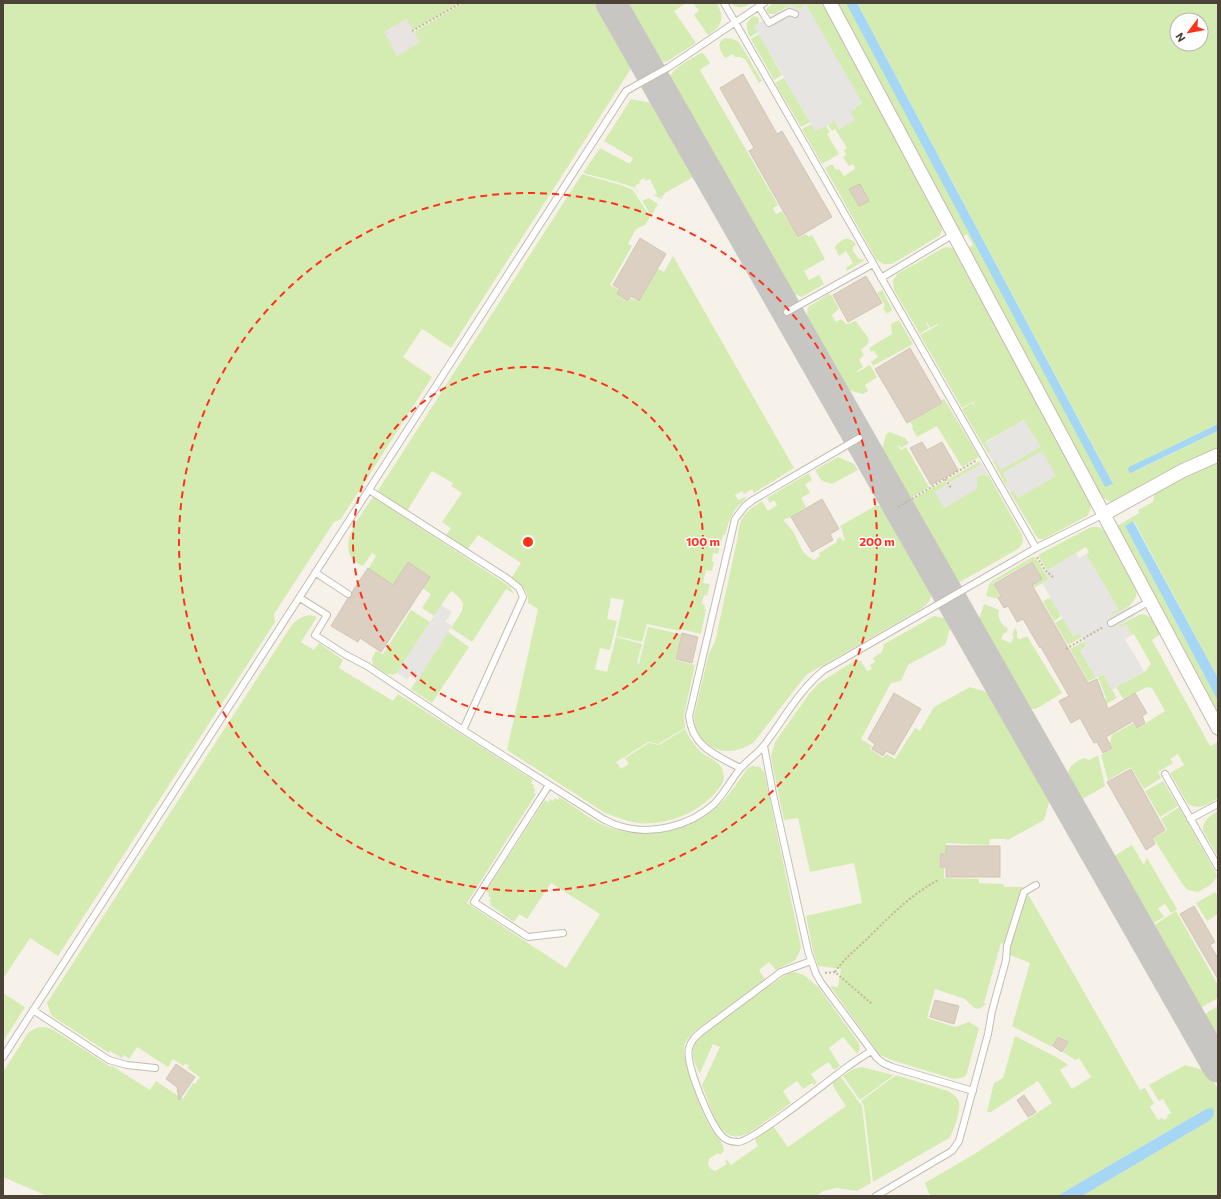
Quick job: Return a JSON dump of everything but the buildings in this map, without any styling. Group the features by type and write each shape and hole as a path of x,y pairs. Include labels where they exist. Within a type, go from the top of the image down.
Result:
{"street":[{"path":"830,3 1218,728"},
{"path":"1104,514 1182,471 1218,455"}],"lane":[{"path":"724,3 1036,548"},
{"path":"3,1056 626,91 669,67 761,5 769,24 787,13 790,12 795,14"},
{"path":"881,278 954,234"},
{"path":"787,312 873,264"},
{"path":"740,768 712,754 698,742 690,726 689,716 735,519 745,506 753,500 859,438"},
{"path":"369,490 508,579 519,588 522,597 463,730"},
{"path":"300,598 327,615 315,635 367,666 463,730 603,819 620,826 638,829 655,829 683,822 715,803 740,768 764,746 803,690 824,670 1036,548 1104,514"},
{"path":"316,573 348,594"},
{"path":"1111,623 1150,601"},
{"path":"764,746 773,794 811,961 816,974 832,999 871,1051 883,1063 973,1091"},
{"path":"1164,774 1218,867"},
{"path":"549,784 474,902 528,937 563,933"},
{"path":"1190,819 1218,804"},
{"path":"876,1196 952,1152 959,1140 988,1034 992,1011 1006,960 1007,946 1019,906 1024,892 1036,885"},
{"path":"811,961 781,972 702,1031 692,1041 689,1049 690,1065 714,1126 726,1139 737,1142 743,1141 844,1068 871,1051"},
{"path":"33,1010 109,1060 127,1065 155,1068"}],"path":[{"path":"412,31 462,3"},
{"path":"898,507 983,456"},
{"path":"945,479 951,488"},
{"path":"1036,548 1037,556 1045,570 1054,577"},
{"path":"1066,649 1111,623"},
{"path":"835,972 877,928 926,886 938,880"},
{"path":"816,974 835,972 872,1004"}],"shaded area":[{"path":"791,5 796,6 799,9 806,5 862,102 855,107 856,109 850,112 855,120 839,129 835,121 815,131 754,26"},
{"path":"406,19 420,42 397,56 383,32"},
{"path":"1024,420 1040,447 1001,470 995,460 993,461 988,453 991,452 985,443"},
{"path":"1042,451 1056,476 1018,498 1013,490 1010,492 1005,484 1008,482 1003,473"},
{"path":"980,461 989,476 981,474 977,477 977,489 944,508 935,492 977,467 980,464"},
{"path":"1076,553 1079,558 1086,554 1118,609 1111,613 1112,615 1130,606 1136,615 1118,626 1119,628 1126,624 1132,635 1125,639 1144,671 1112,690 1103,674 1096,678 1080,650 1087,645 1079,633 1073,636 1042,583 1049,579 1045,572"},
{"path":"441,605 452,612 446,622 452,626 417,681 410,676 407,680 397,673"}],"green space":[{"path":"3,3 460,3 413,30 406,19 384,32 397,56 420,42 414,32 463,3 598,3 634,64 451,348 422,329 403,357 432,377 341,519 334,522 274,614 275,622 58,956 30,938 3,979"},
{"path":"625,3 686,3 674,11 696,43 666,62 658,61"},
{"path":"693,3 717,3 721,13 721,22 708,35 694,15 699,11"},
{"path":"730,3 752,3 741,8"},
{"path":"773,3 824,3 942,225 942,231 939,236 892,264 883,264 876,259 825,168 832,164 836,170 839,169 844,176 855,169 853,164 849,166 843,157 846,155 844,150 847,148 835,129 832,131 828,125 835,121 839,129 854,120 850,112 862,103 806,5 799,9 791,5 774,14 769,14 766,9"},
{"path":"837,3 846,3 1113,483 857,3 1218,3 1218,424 1152,456 1134,472 1218,431 1218,449 1114,502 1108,501 1100,495 968,248 973,245 967,234 962,237"},
{"path":"754,16 759,18 759,23 754,26 758,32 750,37 747,31 747,25 749,20"},
{"path":"759,34 782,75 774,80 751,39"},
{"path":"726,38 739,42 762,81 759,83 745,59 735,57 733,54 725,58 720,50 720,42"},
{"path":"702,53 710,63 700,70 778,205 773,208 776,214 782,211 798,238 806,234 809,237 812,235 825,259 804,271 809,280 819,275 824,284 802,297 789,292 669,83 669,78 675,70 685,62"},
{"path":"784,78 810,122 801,127 775,83"},
{"path":"631,99 657,104 697,175 665,193 661,199 654,195 657,194 650,179 645,181 644,178 635,186 640,197 635,188 583,173 600,148 630,164 633,158 604,141"},
{"path":"811,124 815,130 822,126 823,128 826,126 830,132 827,134 839,154 822,164 802,129"},
{"path":"582,174 633,190 650,217 645,225 636,229 628,244 632,246 610,285 620,290 617,295 629,302 631,298 639,302 658,269 664,272 673,256 794,468 754,493 752,489 744,494 742,491 735,495 738,500 745,497 746,499 738,506 732,515 725,535 723,535 718,554 713,553 712,561 714,562 712,571 706,570 703,583 710,584 707,596 704,595 702,604 705,605 704,609 706,609 701,634 647,624 642,642 616,636 624,600 611,598 607,619 617,621 610,650 600,648 595,669 607,672 616,637 642,644 637,663 639,664 648,627 681,634 675,660 695,665 684,715 685,728 658,744 648,742 615,763 617,763 621,769 629,764 625,758 649,743 659,745 685,729 696,747 720,765 724,775 723,781 719,788 699,807 680,817 658,823 637,823 605,813 507,750 538,609 528,603 526,591 511,578 521,563 478,535 467,550 446,535 451,528 442,522 462,493 451,486 453,483 432,471 407,511 377,492"},
{"path":"649,198 658,204 651,216 642,201"},
{"path":"844,239 850,239 854,242 856,245 853,247 853,251 859,259 865,260 847,271 846,268 853,263 846,251 839,256 835,248 837,244"},
{"path":"945,247 956,250 1088,497 1090,509 1087,516 1044,539 1039,539 1036,536 1010,492 1013,490 1018,498 1042,451 1003,473 1008,482 1005,484 993,461 995,460 1001,469 1040,447 1024,420 985,442 991,452 988,453 962,409 972,403 976,409 973,402 979,398 962,408 920,335 938,325 937,324 930,328 927,322 926,323 929,328 920,334 894,290 893,281 897,274"},
{"path":"882,290 892,309 887,314 883,308 885,305 877,293"},
{"path":"829,294 832,296 839,309 832,315 836,322 841,319 847,324 856,321 869,339 868,344 861,350 864,355 859,360 863,367 857,371 858,372 870,365 877,377 865,385 868,391 863,394 844,389 806,321 808,307"},
{"path":"899,320 913,344 873,366 871,362 878,357 874,351 871,352 869,348 892,334 891,324"},
{"path":"944,399 979,457 962,467 937,426 917,437 910,422 943,403 941,400"},
{"path":"890,432 905,438 909,443 901,448 899,445 898,446 901,450 906,447 929,487 907,500 881,454 886,434"},
{"path":"838,457 854,464 858,470 832,484 822,481 815,470"},
{"path":"980,461 980,464 977,467 949,483 947,480"},
{"path":"1218,462 1218,678 1134,521 1125,526 1218,701 1218,717 1117,526 1139,513 1138,510 1153,502 1155,492"},
{"path":"809,473 812,480 805,484 810,493 801,498 806,507 791,517 783,520 795,535 806,555 814,560 820,556 819,553 837,542 836,540 840,537 843,541 845,540 840,526 877,505 886,507 932,588 931,598 921,609 806,675 754,742 744,748 734,751 724,751 707,744 701,737 696,727 694,716 709,653 715,642 740,524 748,511 762,501 768,511 777,505 774,500 770,503 767,498"},
{"path":"981,474 989,476 1022,535 1023,542 1016,550 960,582 954,581 908,502 945,481 947,485 935,492 945,508"},
{"path":"373,497 510,587 514,594 506,589 472,642 451,628 463,608 463,604 461,600 451,591 434,616 422,608 431,594 422,588 429,576 408,563 393,585 368,569 376,556 372,553 363,566 356,562 350,554 348,546 353,528"},
{"path":"1091,527 1099,527 1105,531 1136,588 1136,594 1133,602 1126,608 1112,615 1111,613 1118,609 1086,554 1089,552 1086,547 1048,570 1038,555"},
{"path":"1032,557 1035,557 1049,579 1026,593 1024,590 1042,579 1032,561 993,583 1000,596 998,597 999,599 986,596 989,585 992,581"},
{"path":"1049,598 1052,599 1061,616 1054,621 1043,601"},
{"path":"984,604 999,610 1000,621 1008,629 1001,639 1011,643 1015,628 1017,631 1017,638 1020,639 1027,636 1062,693 1036,709 1026,706 978,622"},
{"path":"411,610 430,622 397,673 391,675 388,674 373,665 372,658 376,651 383,654"},
{"path":"1141,614 1151,618 1161,634 1152,640 1210,746 1218,742 1218,798 1204,806 1196,807 1188,804 1170,773 1184,765 1178,754 1170,759 1173,763 1158,772 1161,778 1144,789 1131,767 1108,780 1101,755 1113,748 1110,743 1112,735 1133,723 1137,729 1165,711 1152,688 1147,687 1123,699 1116,687 1147,670 1151,664 1134,634 1132,635 1126,624 1119,628 1117,626"},
{"path":"311,615 317,617 301,642 314,650 319,643 343,660 339,668 393,701 398,694 533,780 531,783 534,785 534,793 536,794 467,903 566,968 600,914 551,883 527,919 519,914 514,922 490,905 491,903 489,901 491,898 488,896 489,893 486,891 545,800 548,802 550,799 553,801 555,798 558,800 559,797 595,820 620,831 635,833 665,832 693,823 706,815 726,798 748,768 752,766 760,767 764,772 801,947 797,957 792,962 776,970 769,962 759,970 765,979 696,1030 686,1041 684,1054 689,1075 710,1127 720,1141 724,1151 720,1155 718,1153 709,1159 708,1165 715,1171 727,1164 725,1161 727,1160 731,1165 758,1146 755,1139 773,1126 788,1147 846,1106 833,1086 833,1083 841,1077 862,1106 871,1183 857,1191 837,1188 823,1191 817,1196 47,1196 3,1177 3,1072 28,1033 34,1029 42,1027 52,1029 150,1090 156,1081 183,1099 193,1083 195,1084 200,1077 187,1068 189,1066 186,1064 183,1066 173,1059 168,1067 137,1047 129,1059 124,1055 122,1058 110,1051 109,1053 52,1016 47,1003 291,626 300,618"},
{"path":"934,616 950,619 952,622 945,645 908,665 901,681 891,683 861,739 872,746 870,749 883,758 887,754 895,759 915,728 920,731 934,707 970,687 993,694 1051,796 1044,820 1008,840 990,839 989,845 946,843 946,854 939,854 939,867 944,867 944,878 979,879 979,883 1003,884 1004,887 1024,887 1020,892 1004,944 1001,943 984,1003 986,1004 977,1009 965,999 935,989 927,1018 955,1027 969,1022 979,1028 966,1076 954,1079 894,1061 880,1055 830,986 838,987 841,969 818,966 806,916 862,903 854,863 810,872 798,818 784,820 771,755 775,742 809,694 819,683 856,660 861,661 867,671 872,669 870,665 875,662 873,658 882,652 884,644"},
{"path":"1063,618 1073,636 1079,633 1082,637 1068,645 1055,623"},
{"path":"448,632 469,647 432,703 411,689"},
{"path":"1084,641 1087,646 1080,650 1096,678 1088,681 1070,649"},
{"path":"1103,674 1117,698 1105,705 1106,698 1098,677"},
{"path":"1098,755 1105,786 1079,801 1070,783 1068,773 1069,769 1079,760 1084,758 1090,760"},
{"path":"1163,781 1178,806 1160,817 1145,791"},
{"path":"1179,807 1217,875 1212,883 1198,892 1188,890 1183,885 1153,838 1167,830 1161,819"},
{"path":"1218,811 1218,857 1203,831 1203,827 1207,819"},
{"path":"1132,845 1144,865 1147,858 1177,909 1171,913 1165,904 1158,908 1164,917 1150,925 1111,858"},
{"path":"1215,892 1218,897 1218,914 1207,921 1196,903"},
{"path":"1027,894 1140,1090 1145,1088 1154,1103 1150,1107 1158,1120 1162,1118 1164,1120 1168,1117 1167,1115 1171,1113 1163,1099 1159,1101 1149,1085 1185,1065 1208,1071 1218,1089 1218,1196 1082,1196 1209,1121 1206,1109 1057,1196 930,1196 925,1183 976,1153 1052,1103 1038,1081 991,1112 987,1112 994,1083 1003,1078 1015,1036 1060,1059 1068,1065 1060,1070 1072,1089 1091,1077 1079,1058 1075,1060 1063,1052 1068,1042 1058,1036 1052,1047 1012,1026 1030,963 1010,955 1009,951 1020,910"},
{"path":"1176,911 1218,985 1218,998 1202,1007 1197,1007 1151,927"},
{"path":"795,972 804,975 818,987 859,1043 860,1049 857,1054 843,1037 829,1048 840,1066 834,1070 828,1062 811,1074 817,1083 814,1085 812,1083 803,1089 797,1081 783,1091 791,1103 747,1134 741,1136 729,1135 717,1123 702,1085 720,1047 713,1044 699,1073 693,1056 694,1046 708,1031 735,1010 784,976"},
{"path":"3,993 25,1007 3,1042"},
{"path":"1218,1006 1218,1044 1203,1017 1205,1014"},
{"path":"861,1067 894,1075 860,1100 843,1076 853,1069"},
{"path":"896,1075 950,1092 959,1102 957,1120 949,1138 873,1182 864,1106 861,1101"}],"water":[{"path":"846,3 857,3 1113,484 1105,487"},
{"path":"1218,424 1218,431 1133,472 1130,473 1128,470 1129,467"},
{"path":"1133,521 1218,678 1218,701 1125,526"},
{"path":"1212,1108 1214,1115 1209,1121 1082,1196 1057,1196 1206,1109"}],"taxiway":[{"path":"611,3 1218,1067"}]}
